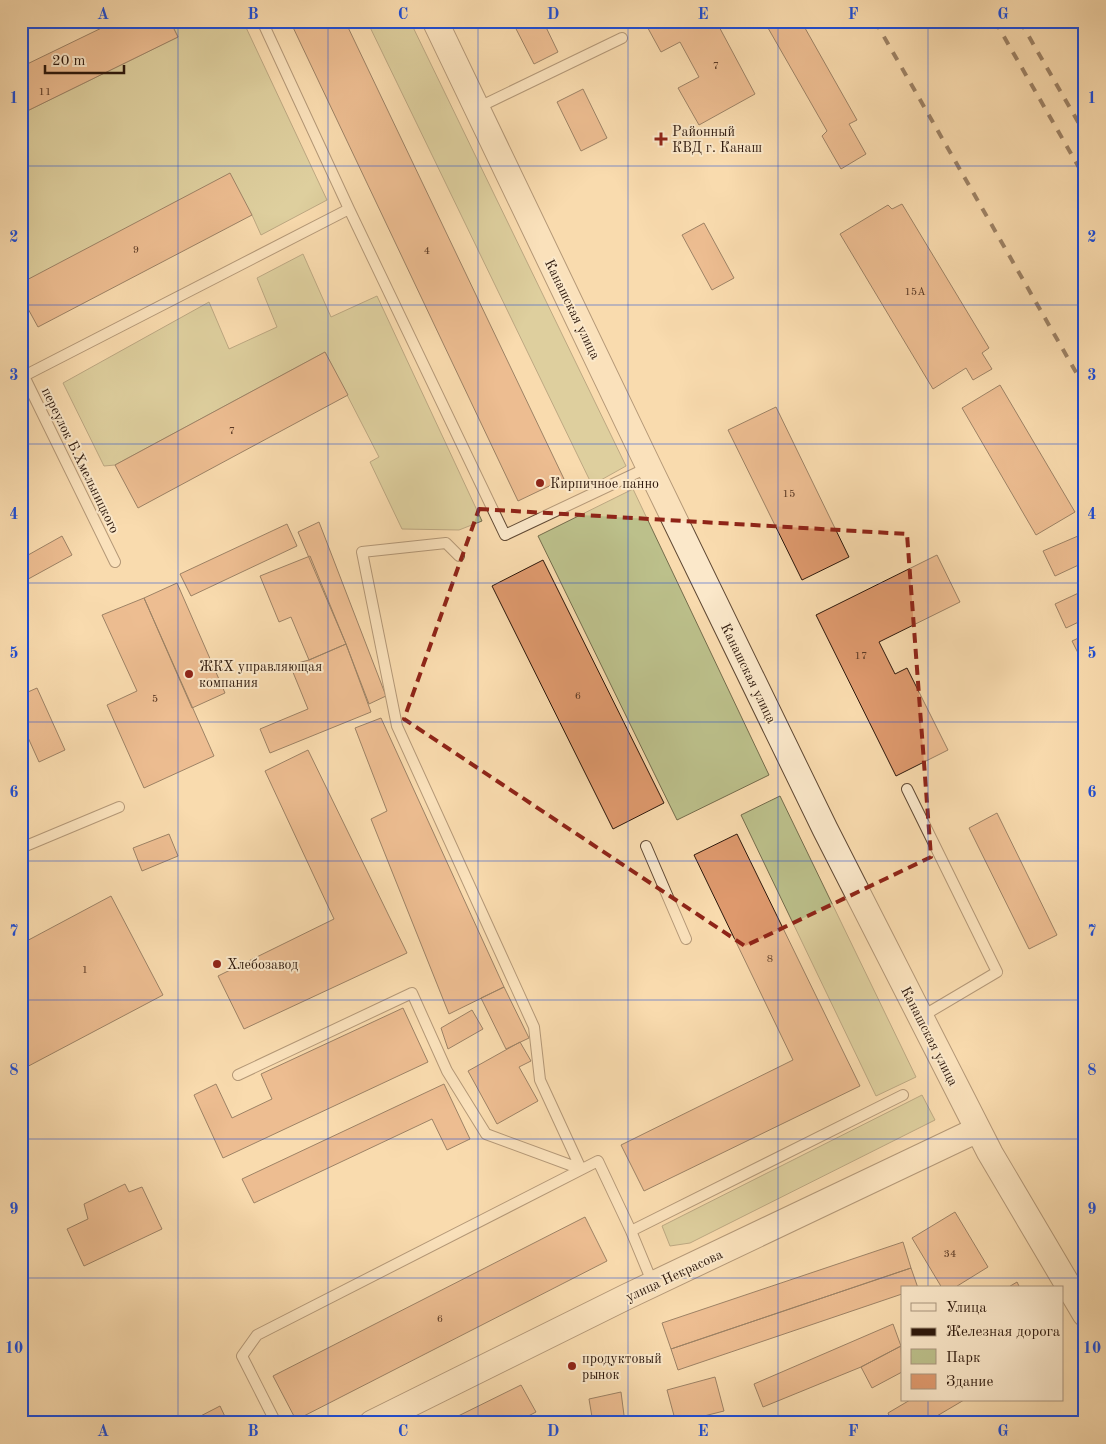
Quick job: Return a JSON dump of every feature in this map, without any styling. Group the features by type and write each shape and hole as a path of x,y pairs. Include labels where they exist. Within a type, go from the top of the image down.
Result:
{"street":[{"name":"Канашская улица","path":"435,21 649,467 802,781 920,1017 977,1130 1085,1314"},
{"name":"улица Некрасова","path":"372,1423 977,1130"}],"lane":[{"path":"262,21 504,535 649,467"},
{"path":"477,108 622,38"},
{"path":"23,373 349,209"},
{"name":"переулок Б.Хмельницкого","path":"23,373 115,562"},
{"path":"459,556 446,543 362,552 397,726 534,1027 540,1080 581,1169"},
{"path":"906,790 997,972 920,1017"},
{"path":"21,848 119,807"},
{"path":"646,846 686,939"},
{"path":"238,1075 412,993 447,1070 486,1134 581,1169"},
{"path":"631,1230 903,1095"},
{"path":"276,1423 242,1356 257,1335 598,1161 631,1230 654,1285"}],"highlighted area":[{"path":"479,509 907,534 931,857 745,946 404,719"}],"green space":[{"path":"170,21 243,21 327,200 261,235 252,215 21,283 21,114 178,37"},
{"path":"367,21 410,21 626,466 592,485"},
{"path":"303,254 331,317 377,296 482,521 459,530 402,529 370,462 379,457 325,352 115,465 104,466 63,383 209,302 229,349 277,327 257,278"},
{"path":"633,489 769,775 677,820 538,536"},
{"path":"780,796 916,1077 876,1096 741,815"},
{"path":"922,1095 935,1120 690,1243 670,1246 662,1226"}],"building":[{"path":"116,21 170,21 178,37 21,114 21,67"},
{"path":"290,21 345,21 564,479 518,501"},
{"path":"512,21 543,21 558,52 534,64"},
{"path":"644,21 716,21 755,94 699,125 678,88 699,77 680,42 661,52"},
{"path":"764,21 801,21 857,120 849,124 866,154 841,169 822,136 827,131"},
{"path":"583,89 607,138 581,151 557,102"},
{"path":"230,173 252,215 38,327 21,296 21,283"},
{"path":"902,204 989,348 982,353 992,369 973,380 966,368 933,389 840,234 888,205 892,209"},
{"path":"704,223 734,278 712,290 682,235"},
{"path":"325,352 348,395 138,508 115,465"},
{"path":"1000,385 1075,512 1036,535 962,408"},
{"path":"776,407 849,557 802,580 728,430"},
{"path":"319,522 386,696 369,704 346,644 298,532"},
{"path":"287,524 297,546 191,596 180,574"},
{"path":"1085,533 1085,562 1055,576 1043,551"},
{"path":"62,536 72,555 21,583 21,559"},
{"path":"937,555 960,602 879,642 895,674 907,668 948,750 896,776 816,615"},
{"path":"310,556 346,644 309,660 291,617 279,622 260,576"},
{"path":"543,560 664,803 613,829 492,586"},
{"path":"177,583 225,693 192,708 144,598"},
{"path":"1085,590 1085,619 1066,628 1055,604"},
{"path":"144,598 214,756 144,788 107,705 137,691 102,615"},
{"path":"1085,635 1085,667 1072,641"},
{"path":"346,644 371,712 270,753 260,729 308,709 290,665 309,660"},
{"path":"37,688 65,750 39,762 21,722 21,695"},
{"path":"381,718 504,987 449,1014 371,819 387,811 355,728"},
{"path":"308,750 407,953 244,1029 218,976 334,919 265,771"},
{"path":"997,813 1057,935 1029,949 969,828"},
{"path":"169,834 178,856 142,871 133,848"},
{"path":"737,834 860,1086 644,1191 621,1145 793,1060 694,855"},
{"path":"111,896 163,995 21,1070 21,944"},
{"path":"504,987 529,1038 506,1049 481,998"},
{"path":"403,1008 428,1062 223,1158 194,1095 216,1084 232,1118 272,1099 261,1074"},
{"path":"472,1010 483,1029 448,1049 441,1028"},
{"path":"520,1042 531,1061 519,1067 538,1101 497,1124 468,1071"},
{"path":"444,1084 470,1139 447,1150 432,1119 254,1203 242,1179"},
{"path":"125,1184 129,1192 142,1187 162,1229 84,1266 67,1229 88,1219 84,1204"},
{"path":"955,1212 988,1267 957,1286 941,1286 912,1238"},
{"path":"585,1217 607,1261 296,1420 273,1376"},
{"path":"903,1242 911,1268 671,1349 662,1323"},
{"path":"911,1268 917,1286 901,1286 901,1294 678,1370 671,1349"},
{"path":"1017,1282 1019,1286 1010,1286"},
{"path":"893,1324 901,1346 861,1367 763,1407 754,1384"},
{"path":"901,1346 901,1373 872,1388 861,1367"},
{"path":"715,1377 724,1411 676,1423 667,1390"},
{"path":"521,1385 536,1412 515,1423 444,1423"},
{"path":"621,1392 625,1423 593,1423 589,1399"},
{"path":"907,1402 961,1402 925,1423 892,1423 888,1413"},
{"path":"220,1406 228,1423 187,1423"},
{"path":"1081,1415 1085,1423 1069,1423"}],"railway":[{"path":"875,21 1085,388"},
{"path":"995,21 1085,178"},
{"path":"1020,21 1085,134"}],"place":[{"name":"Районный КВД г. Канаш","path":"661,139"},
{"name":"Кирпичное панно","path":"540,483"},
{"name":"ЖКХ управляющая компания","path":"189,674"},
{"name":"Хлебозавод","path":"217,964"},
{"name":"продуктовый рынок","path":"572,1366"}]}
